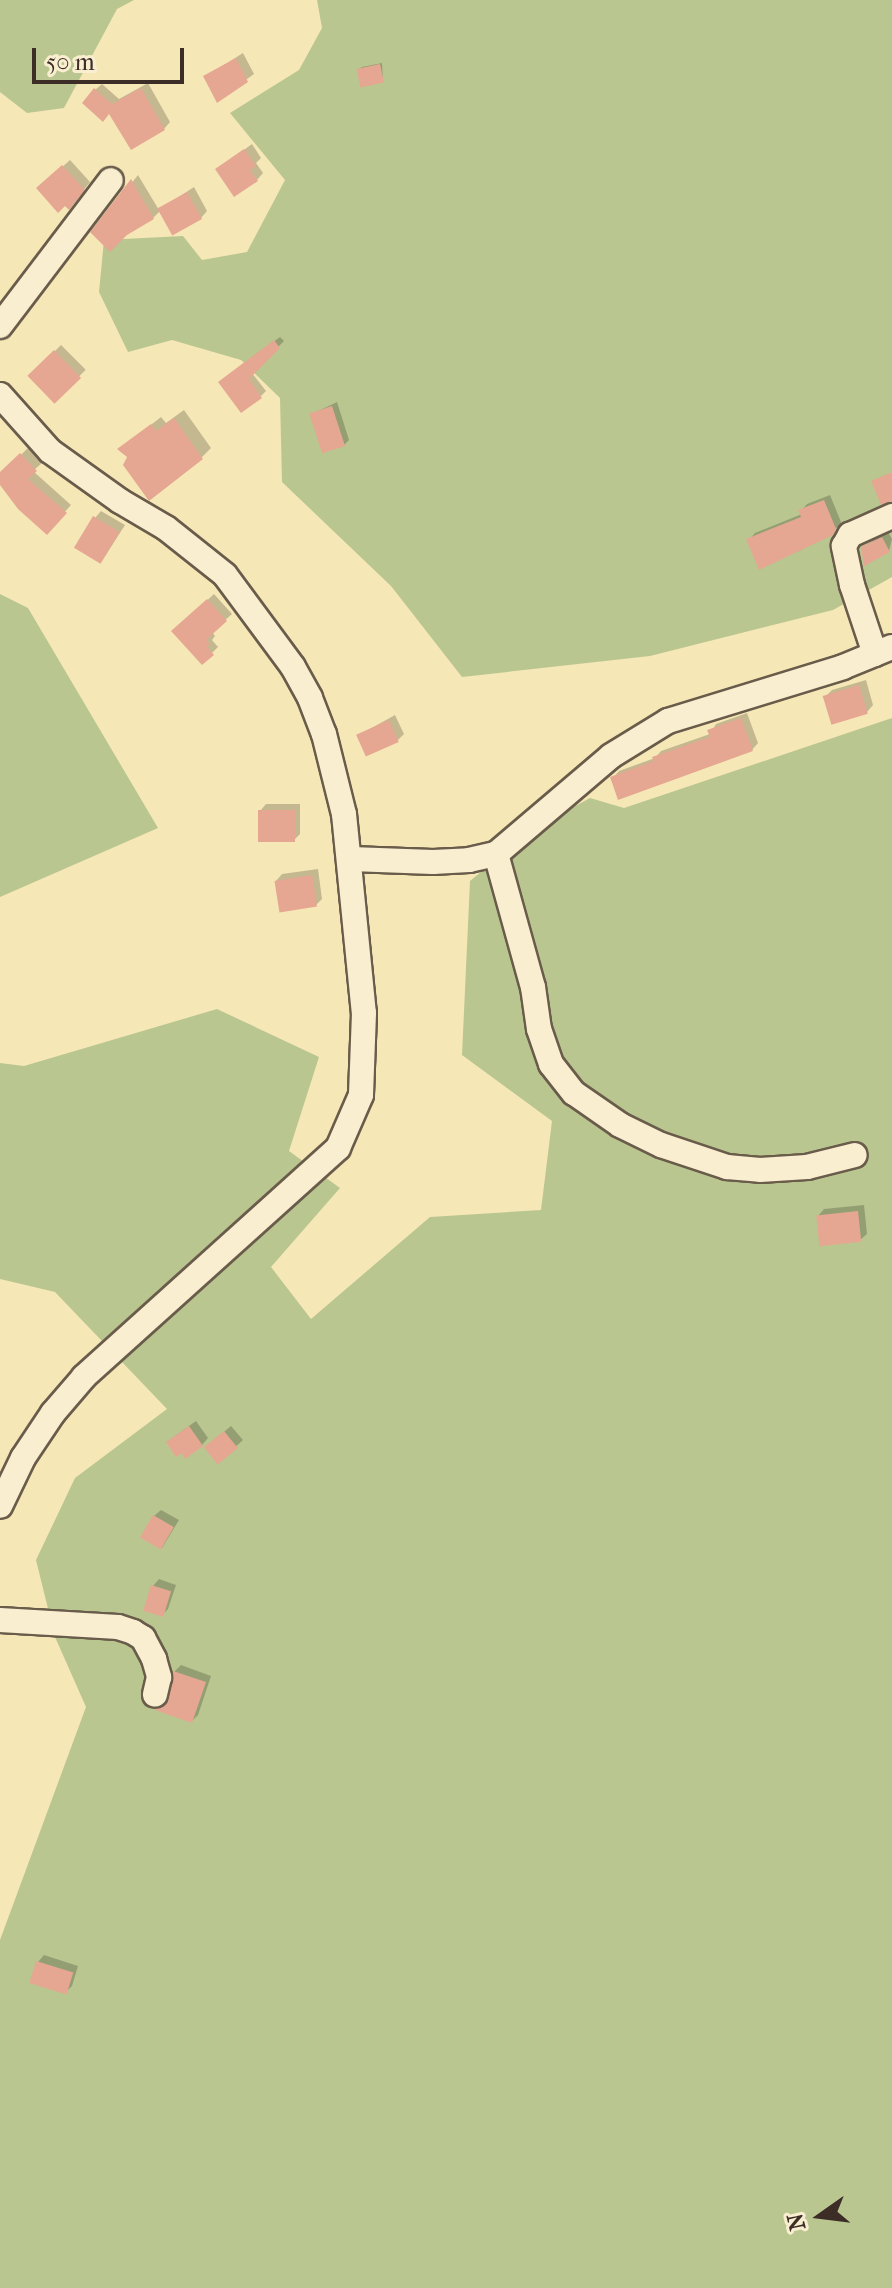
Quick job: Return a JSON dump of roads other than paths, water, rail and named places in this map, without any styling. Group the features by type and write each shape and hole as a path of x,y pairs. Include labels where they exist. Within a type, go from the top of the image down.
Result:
{"street":[{"path":"0,326 111,180"},
{"path":"0,397 50,451 194,547 225,575 250,606 310,698 336,777 351,859 364,1013 361,1095 338,1148 84,1377 53,1413 23,1458 0,1506"},
{"path":"351,859 433,862 469,860 496,854 611,756 668,721 843,667 884,650 852,585 844,546 850,535 892,516"},
{"path":"496,854 533,987 539,1029 551,1064 574,1093 620,1125 661,1145 727,1167 760,1170 807,1167 855,1155"},
{"path":"0,1620 118,1627 133,1632 143,1638 154,1659 159,1677 155,1695"}]}
